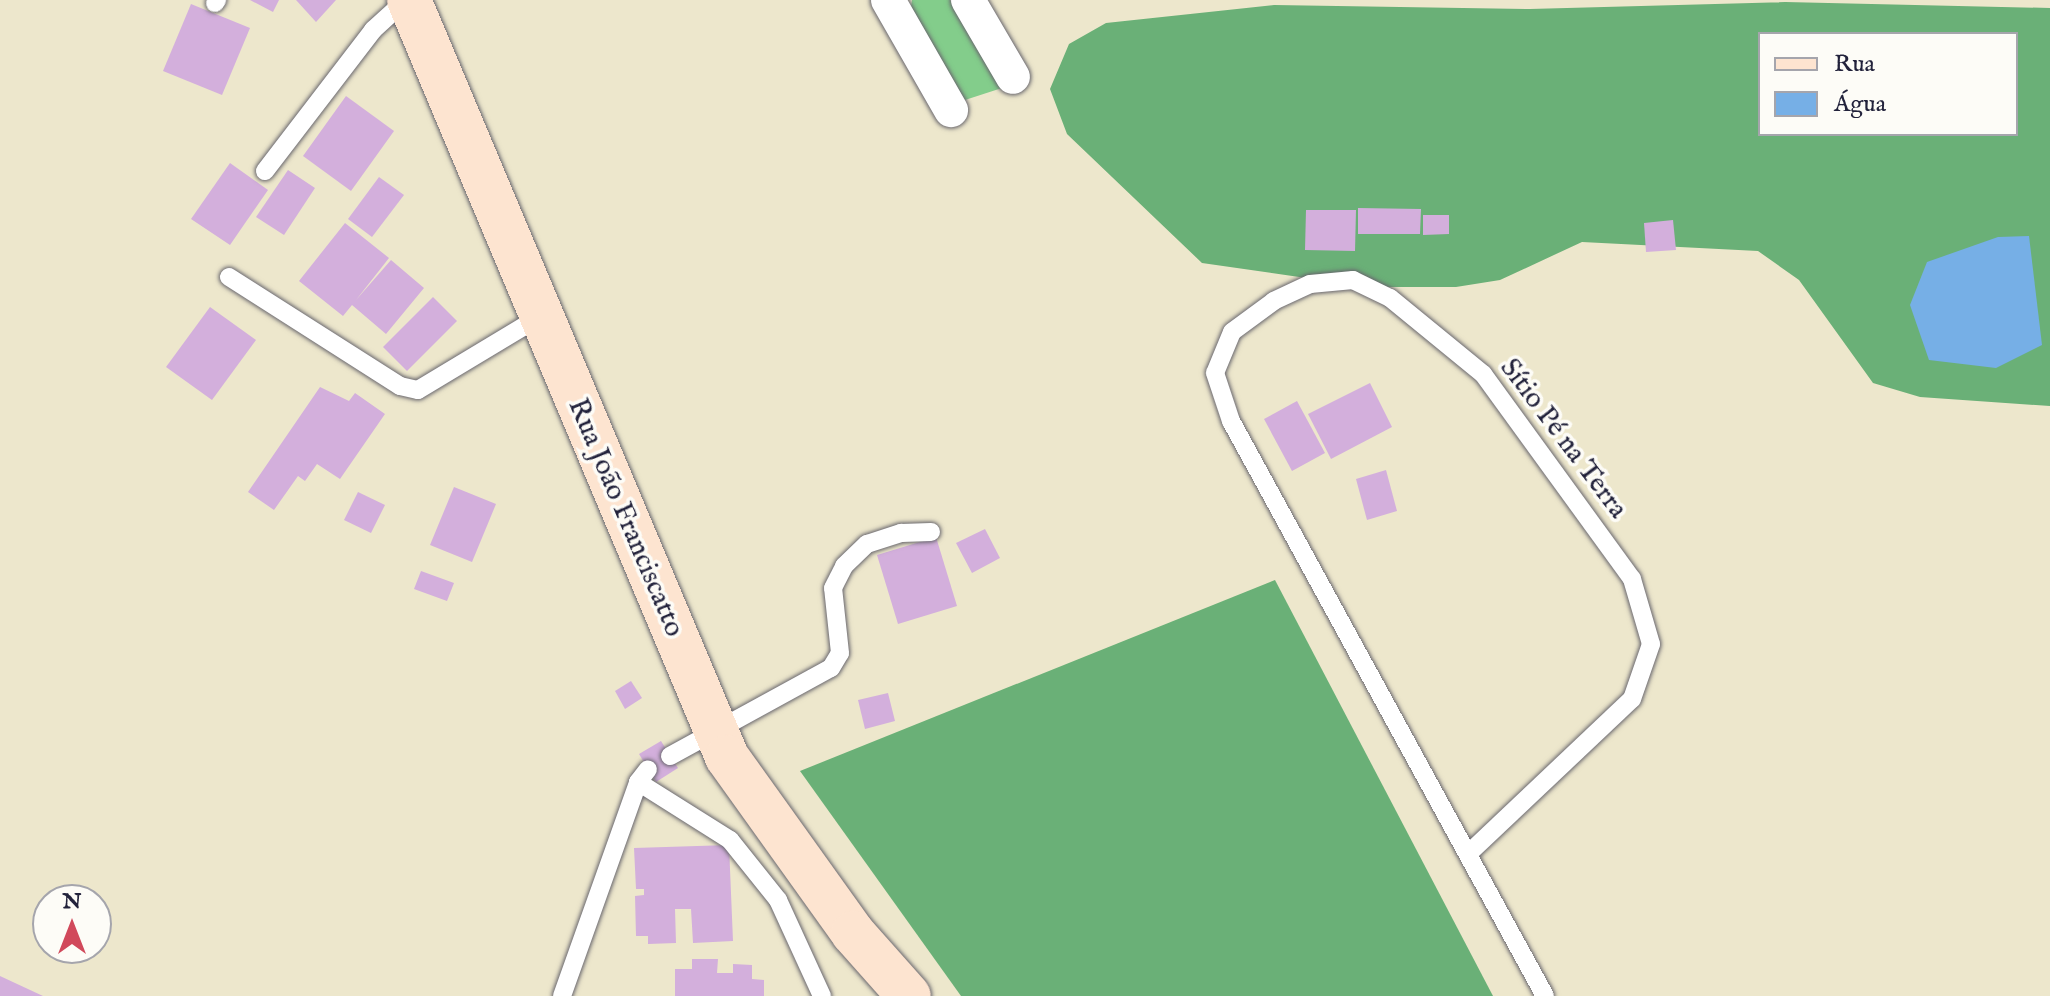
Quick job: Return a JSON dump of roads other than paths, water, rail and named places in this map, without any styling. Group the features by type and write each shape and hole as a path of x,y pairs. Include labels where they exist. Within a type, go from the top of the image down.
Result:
{"street":[{"name":"Rua João Franciscatto","path":"407,0 714,730 781,838 909,996"},
{"path":"888,0 951,110"},
{"path":"968,0 1013,77"}],"lane":[{"path":"265,171 373,30 407,0"},
{"path":"229,277 400,386 418,390 541,316"},
{"name":"Sítio Pé na Terra","path":"1469,853 1632,699 1651,644 1632,579 1483,374 1390,298 1353,280 1310,284 1274,301 1232,332 1215,373 1231,421 1545,996"},
{"path":"670,756 831,668 840,653 833,588 844,566 867,544 901,533 931,532"},
{"path":"562,996 643,776 730,840 778,900 822,996"}],"water":[{"path":"2029,236 2042,345 1996,368 1929,360 1910,305 1927,262 1998,237"}]}
